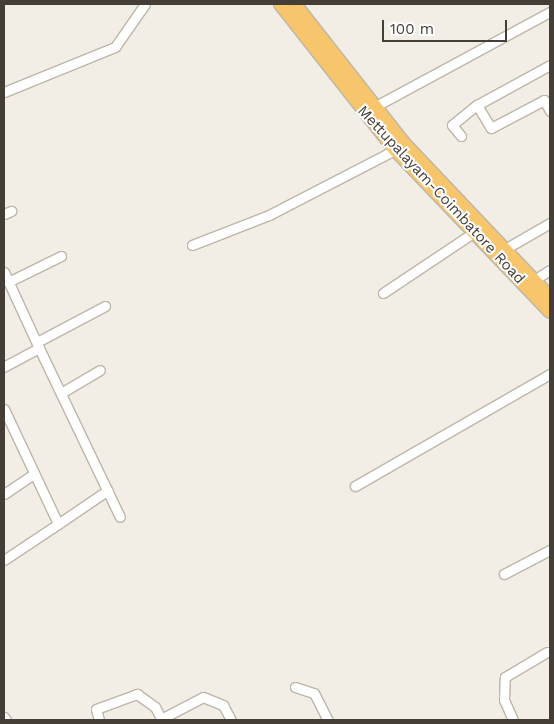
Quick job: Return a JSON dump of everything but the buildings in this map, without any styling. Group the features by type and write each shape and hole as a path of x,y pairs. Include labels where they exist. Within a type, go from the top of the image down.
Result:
{"highway":[{"name":"Mettupalayam-Coimbatore Road","path":"280,4 473,233 550,312"},
{"path":"295,4 374,108 399,146 505,248 550,297"}],"street":[{"path":"4,92 115,47 145,4"},
{"path":"374,108 509,30 550,12"},
{"path":"461,136 452,125 477,105 550,65"},
{"path":"477,105 491,128 544,100 550,111"},
{"path":"192,245 269,215 399,146"},
{"path":"505,248 550,223"},
{"path":"384,293 473,233"},
{"path":"8,282 61,256"},
{"path":"534,280 550,270"},
{"path":"4,272 120,517"},
{"path":"4,367 105,306"},
{"path":"62,392 100,370"},
{"path":"355,486 550,374"},
{"path":"4,409 8,428 34,474 58,524"},
{"path":"4,494 34,474"},
{"path":"4,560 108,490"},
{"path":"504,574 550,550"},
{"path":"513,720 504,700 505,677 548,652"},
{"path":"295,687 314,693 328,720"},
{"path":"99,720 96,708 137,694 155,707 162,720 204,697 223,705 231,720"}]}
